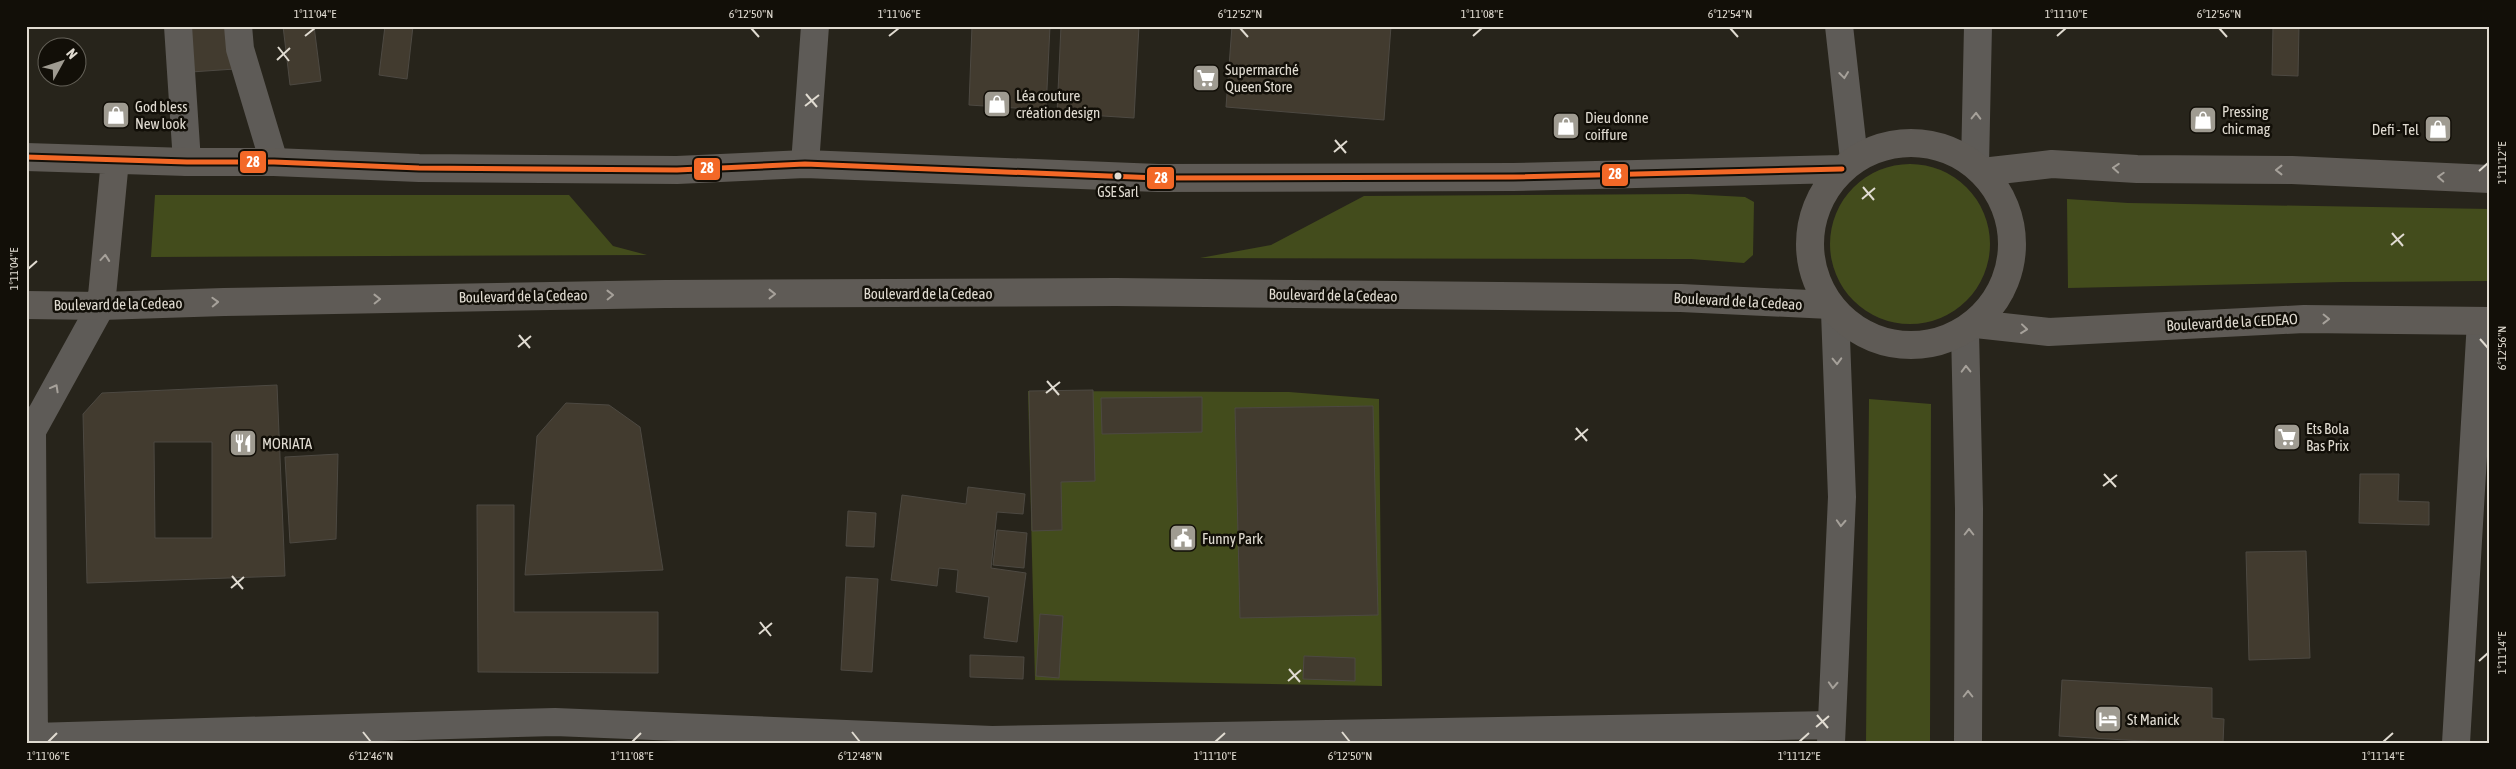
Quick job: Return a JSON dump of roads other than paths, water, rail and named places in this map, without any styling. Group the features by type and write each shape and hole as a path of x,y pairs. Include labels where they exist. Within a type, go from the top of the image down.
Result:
{"main road":[{"path":"1902,143 1929,144 1953,152 1978,169 2000,195 2010,221 2013,249 2008,278 1995,303 1970,327 1947,340 1927,345 1907,346 1887,343 1862,333 1833,309 1816,279 1809,249 1810,239 1812,220 1823,192 1848,164 1878,148 1902,143"},
{"path":"26,157 187,162 274,162 419,168 677,170 805,164 1158,178 1513,177 1848,164"},
{"path":"101,306 115,160"},
{"path":"1978,169 2052,164 2137,169 2292,170 2490,179"},
{"name":"Boulevard de la Cedeao","path":"26,305 101,306 655,294 1096,292 1681,298 1833,309"},
{"name":"Boulevard de la CEDEAO","path":"1970,327 2049,332 2304,319 2485,321"}],"street":[{"path":"178,26 187,162"},
{"path":"238,26 240,49 274,162"},
{"path":"805,164 815,26"},
{"path":"1839,26 1848,164"},
{"path":"1978,26 1978,169"},
{"path":"101,306 29,425 34,740 554,732 991,741 1831,734 1842,497 1833,309"},
{"path":"2456,743 2485,321"},
{"path":"1968,743 1970,327"}],"place":[{"name":"Supermarché Queen Store","path":"1206,78"},
{"name":"Léa couture création design","path":"997,104"},
{"name":"God bless New look","path":"116,115"},
{"name":"Pressing chic mag","path":"2203,120"},
{"name":"Dieu donne coiffure","path":"1566,126"},
{"name":"Defi - Tel","path":"2438,129"},
{"name":"GSE Sarl","path":"1118,176"},
{"name":"Ets Bola Bas Prix","path":"2287,437"},
{"name":"MORIATA","path":"243,443"},
{"name":"Funny Park","path":"1183,538"},
{"name":"St Manick","path":"2108,719"}]}
